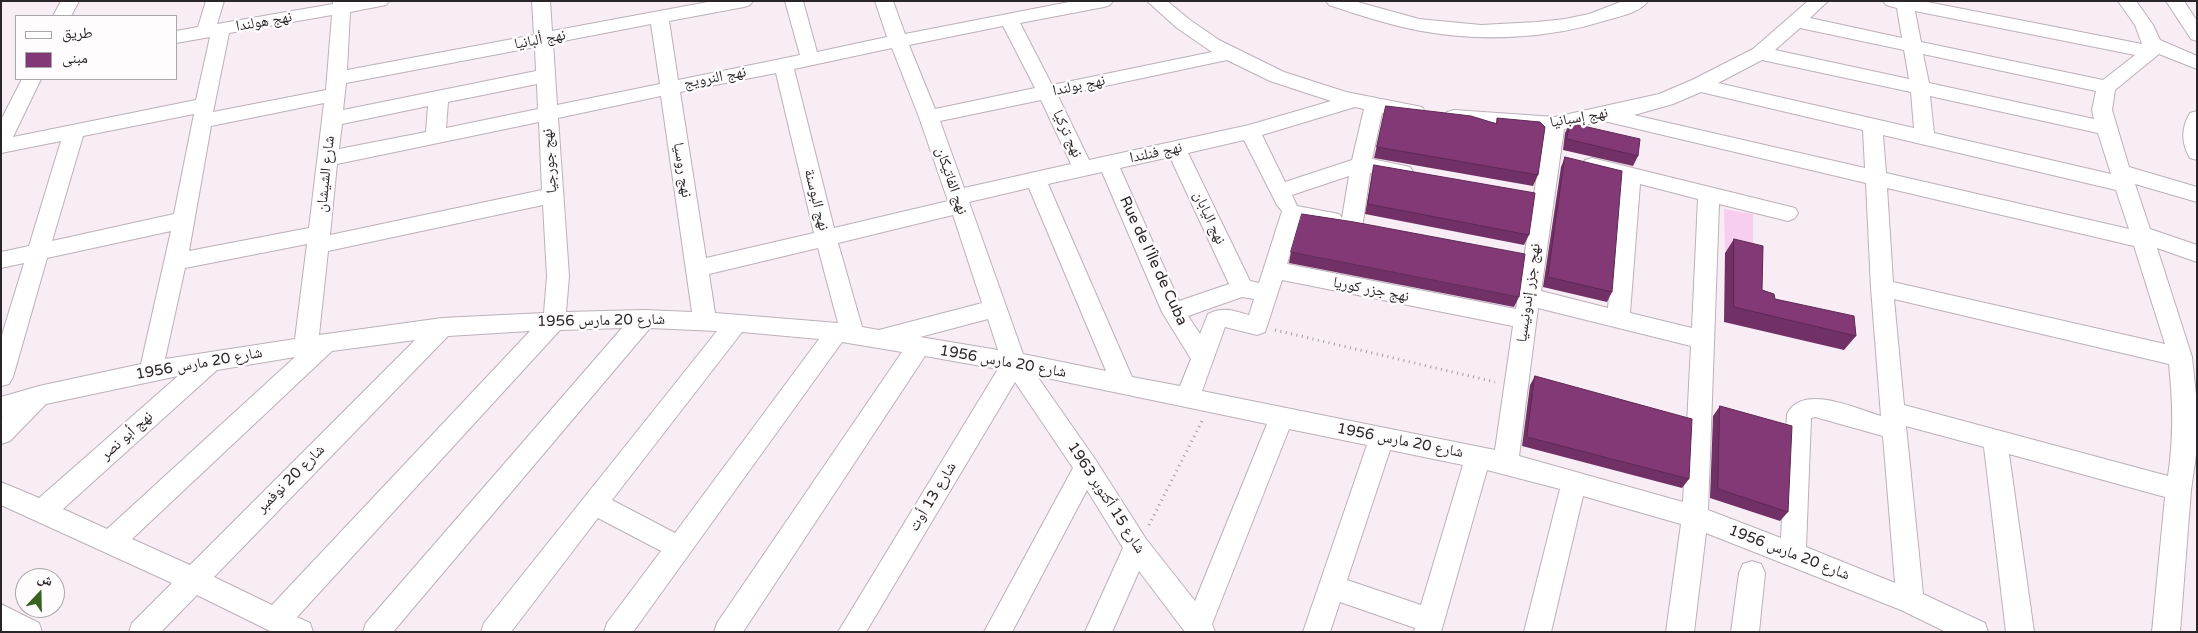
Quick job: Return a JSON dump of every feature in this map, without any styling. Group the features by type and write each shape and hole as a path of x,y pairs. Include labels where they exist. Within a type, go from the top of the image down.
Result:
{"street":[{"path":"63,15 70,1"},
{"path":"151,371 176,262 203,113 214,31 215,1"},
{"name":"نهج هولندا","path":"178,37 342,5 380,1"},
{"name":"نهج جورجيا","path":"541,1 558,276 554,321"},
{"name":"نهج ألبانيا","path":"1,146 74,132 203,113 659,17 681,7 744,1"},
{"path":"794,1 810,59"},
{"name":"نهج الفاتيكان","path":"884,1 929,117 1014,362"},
{"name":"نهج النرويج","path":"327,159 783,64 1104,1"},
{"name":"نهج إسبانيا","path":"1156,1 1192,31 1229,54 1270,74 1354,102 1484,120 1556,124 1666,98 1699,85 1760,53 1819,1"},
{"path":"1335,1 1379,15 1430,26 1479,31 1525,29 1583,21 1639,1"},
{"path":"1580,1 1596,17"},
{"path":"2127,1 2150,34 2151,48"},
{"path":"2175,1 2197,35"},
{"path":"1925,138 1920,88 1911,45 1898,3 2151,48 2197,64"},
{"name":"شارع الشيشان","path":"316,344 319,240 342,5"},
{"name":"نهج روسيا","path":"659,17 696,269 706,322"},
{"name":"نهج تركيا","path":"1009,20 1047,93 1083,169"},
{"path":"1795,21 2106,87"},
{"path":"2151,48 2106,87 2102,110 2141,237 2173,330 2180,358 2185,406 2185,445 2178,490 2166,632"},
{"path":"1760,53 2106,128"},
{"name":"نهج بولندا","path":"929,117 1229,54"},
{"name":"نهج البوسنة","path":"783,64 826,239 845,334"},
{"path":"332,118 545,76"},
{"path":"1,140 31,80"},
{"path":"1699,85 1873,127 2197,195"},
{"path":"435,137 439,97"},
{"name":"نهج فنلندا","path":"696,269 826,239 1035,180 1250,132 1354,102"},
{"path":"1291,213 1361,224 1361,164 1374,106"},
{"path":"1604,114 1875,178 2141,237 2197,254"},
{"name":"نهج جزر إندونيسيا","path":"1506,463 1515,387 1529,297 1524,255 1535,195 1552,156 1556,124"},
{"path":"1873,127 1892,421 1910,601"},
{"path":"1,377 74,132"},
{"path":"1200,400 1202,357 1218,318 1222,317 1257,326 1291,213 1250,132"},
{"name":"نهج اليابان","path":"1176,148 1242,288"},
{"path":"1552,156 1788,213"},
{"name":"Rue de l'Île de Cuba","path":"1108,163 1173,312 1202,357"},
{"path":"1280,191 1361,164 1419,175"},
{"path":"1618,320 1630,175"},
{"path":"1035,180 1124,385"},
{"path":"1680,632 1695,517 1709,193"},
{"path":"176,262 319,240 552,196"},
{"path":"1,260 183,220"},
{"name":"نهج جزر كوريا","path":"1274,270 1526,320"},
{"path":"1173,312 1242,288 1267,292"},
{"path":"1882,288 2180,358"},
{"path":"1529,297 1704,340"},
{"path":"878,339 996,308"},
{"path":"376,632 644,319"},
{"name":"شارع 20 مارس 1956","path":"1,407 39,396 151,371 316,344 442,328 554,321 644,319 736,323 845,334 1014,362 1506,463 1695,517 1910,601 1975,632"},
{"path":"276,620 554,321"},
{"path":"494,632 736,323"},
{"name":"شارع 20 نوفمبر","path":"142,632 192,579 442,328"},
{"path":"617,632 845,334"},
{"path":"111,542 316,344"},
{"path":"727,632 919,346"},
{"name":"نهج أبو نصر","path":"43,511 211,361"},
{"name":"شارع 15 أكتوبر 1963","path":"1014,362 1086,466 1137,548 1200,629"},
{"name":"شارع 13 أوت","path":"851,632 1014,362"},
{"path":"1,434 39,396"},
{"path":"1792,554 1799,414 1804,409 1814,407 1995,440 2178,490"},
{"path":"1200,629 1282,417"},
{"path":"1316,632 1382,438"},
{"path":"1995,440 2020,632"},
{"path":"1332,587 1429,627 1478,457"},
{"path":"997,632 1086,466"},
{"path":"1537,632 1574,482"},
{"path":"1,493 192,579 300,632"},
{"path":"596,504 680,548"},
{"path":"1098,632 1137,548"},
{"path":"1745,632 1752,572"},
{"path":"1,617 29,632"}],"path":[{"path":"1257,326 1515,387"},
{"path":"1137,548 1200,400"}],"shaded area":[{"path":"1724,209 1753,214 1753,256 1725,250"}],"building":[{"path":"1386,106 1471,116 1497,124 1497,118 1540,122 1545,127 1538,175 1377,147"},
{"path":"1570,123 1640,139 1638,156 1567,139"},
{"path":"1565,157 1622,171 1612,292 1548,277"},
{"path":"1374,165 1535,193 1529,235 1368,204"},
{"path":"1302,214 1525,254 1519,297 1291,252"},
{"path":"1734,239 1763,246 1762,290 1774,294 1775,299 1854,316 1856,336 1734,307"},
{"path":"1535,376 1692,419 1689,479 1527,437"},
{"path":"1720,406 1792,426 1788,512 1718,489"}]}
